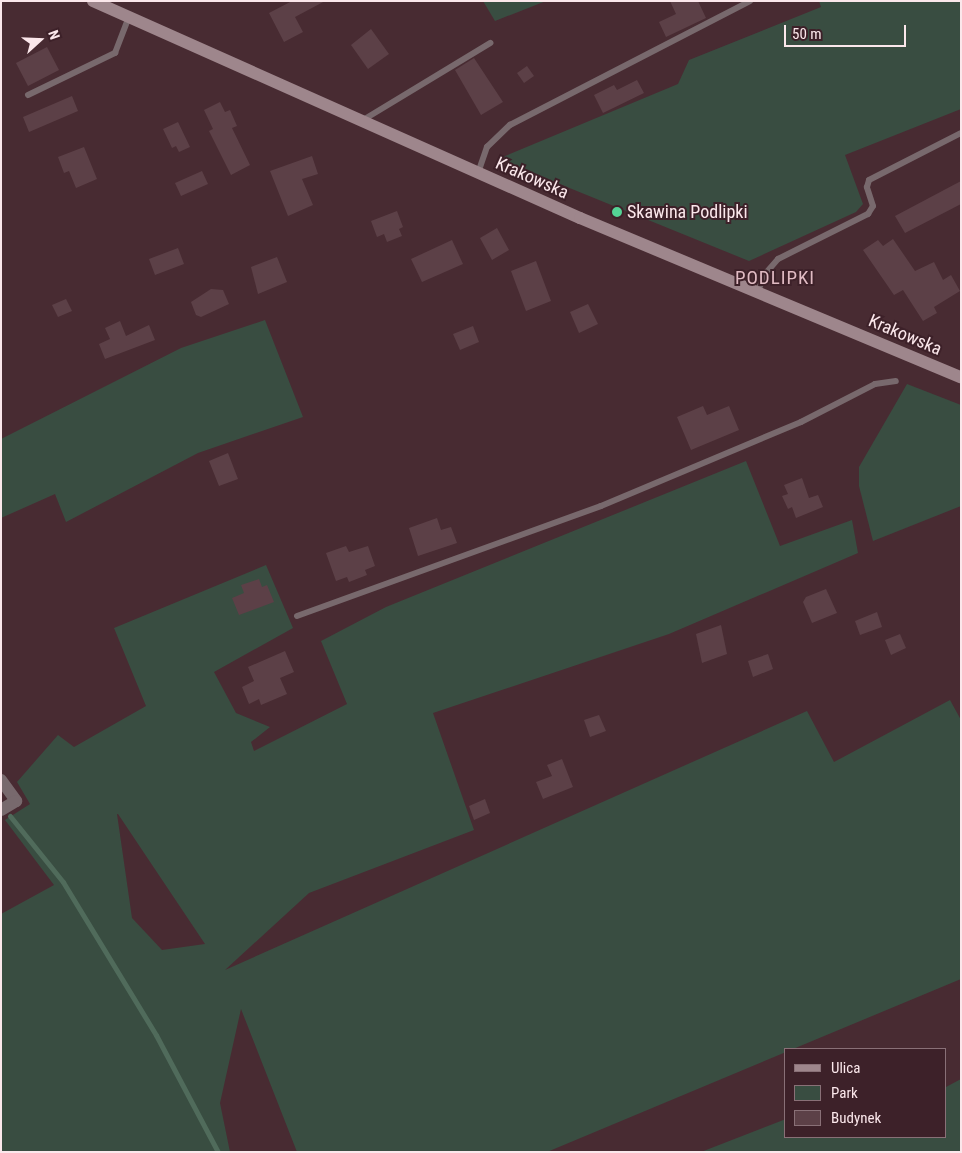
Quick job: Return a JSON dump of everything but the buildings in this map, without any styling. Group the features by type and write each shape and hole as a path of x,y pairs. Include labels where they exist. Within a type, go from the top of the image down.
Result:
{"main road":[{"name":"Krakowska","path":"93,1 478,173 961,378"}],"street":[{"path":"1,780 16,801 1,810"}],"lane":[{"path":"478,173 487,147 510,125 750,1"},
{"path":"28,95 115,53 128,17"},
{"path":"361,121 490,44"},
{"path":"757,293 765,274 778,259 868,214 873,206 869,180 961,133"},
{"path":"297,616 601,506 801,422 875,384 896,381"}],"green space":[{"path":"483,1 546,1 495,21"},
{"path":"819,1 961,1 961,109 845,155 863,204 856,212 749,261 498,159 678,84 689,60 821,7"},
{"path":"265,320 303,417 198,453 66,522 55,494 1,518 1,439 181,348"},
{"path":"907,384 961,405 961,506 873,541 859,486 859,467"},
{"path":"746,461 780,546 852,520 858,553 669,634 433,713 474,830 309,893 225,970 807,711 834,762 950,700 961,720 961,979 795,1048 784,1048 784,1053 547,1152 297,1152 241,1009 220,1103 230,1152 1,1152 1,914 54,885 5,820 30,804 17,782 58,735 74,747 146,706 114,628 266,565 293,628 214,672 236,713 270,727 251,742 254,751 347,704 321,641 386,607","holes":["117,814 205,944 162,950 132,918"]},
{"path":"961,1079 960,1152 701,1152 784,1120 784,1138 947,1138 947,1086"}],"waterway":[{"path":"10,816 63,882 156,1035 218,1152"}],"place":[{"name":"Skawina Podlipki","path":"617,212"}],"district":[{"name":"PODLIPKI","path":"775,278"}]}
